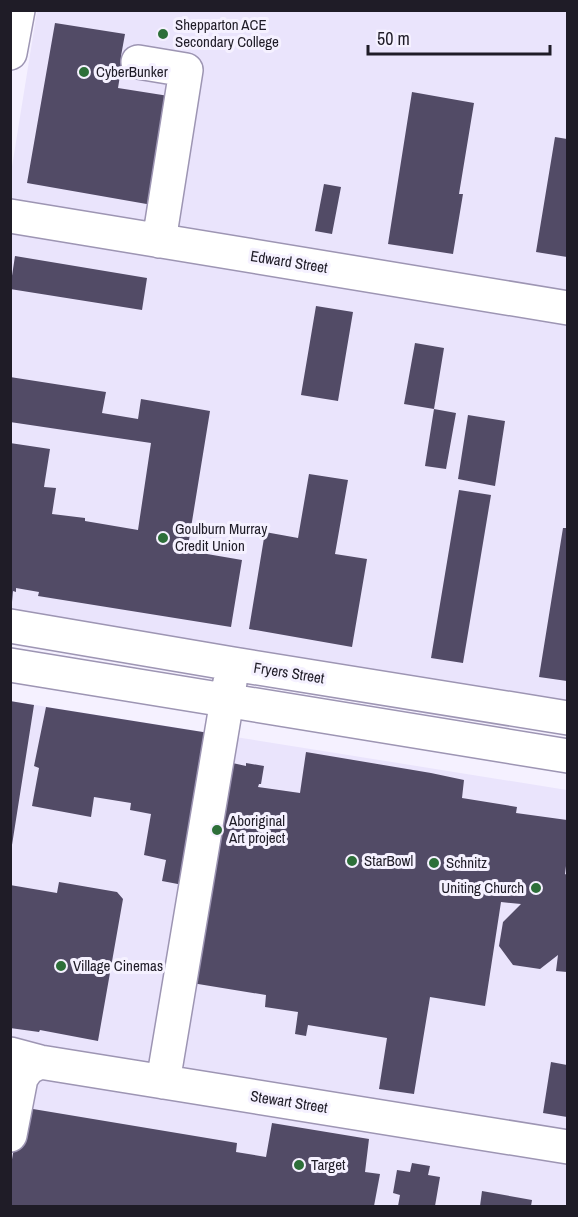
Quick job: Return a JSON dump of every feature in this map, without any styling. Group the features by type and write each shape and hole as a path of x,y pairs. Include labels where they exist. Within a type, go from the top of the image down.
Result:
{"street":[{"path":"10,53 18,10"},
{"path":"138,62 186,70 159,241"},
{"name":"Edward Street","path":"10,216 567,308"},
{"name":"Fryers Street","path":"10,626 567,718"},
{"path":"163,1082 233,664"},
{"path":"10,665 567,756"},
{"path":"10,1135 21,1078 28,1068 25,1058"},
{"name":"Stewart Street","path":"25,1058 567,1147"}],"shaded area":[{"path":"37,11 567,11 567,702 11,610 11,173"},
{"path":"10,701 567,790 567,1206 11,1206"}],"building":[{"path":"55,23 125,34 118,88 175,97 158,206 27,183"},
{"path":"412,92 474,103 459,194 463,194 453,254 388,244"},
{"path":"555,137 567,139 567,257 536,252"},
{"path":"324,184 341,187 332,234 315,231"},
{"path":"15,256 147,278 142,310 10,289"},
{"path":"316,306 353,312 338,401 301,395"},
{"path":"415,343 444,348 434,409 404,404"},
{"path":"10,377 106,392 102,413 138,419 141,399 210,411 188,546 208,549 207,554 242,560 231,627 38,596 39,592 16,588 16,592 13,591 12,602 10,602 10,443 50,449 44,487 56,488 52,514 85,518 85,521 138,530 151,443 10,422"},
{"path":"434,409 456,413 446,469 425,466"},
{"path":"468,415 505,421 495,486 458,479"},
{"path":"309,474 348,480 335,554 367,559 352,647 249,629 265,532 298,538"},
{"path":"459,490 491,495 463,663 431,658"},
{"path":"563,528 567,528 567,681 539,677"},
{"path":"10,701 34,705 12,845 10,845"},
{"path":"46,707 209,733 183,885 162,881 166,860 144,855 151,814 130,810 131,803 94,797 91,817 32,806 39,768 34,766"},
{"path":"306,752 464,780 462,798 517,807 516,813 567,820 565,874 567,875 567,972 556,971 558,955 540,969 513,965 499,946 503,922 521,904 501,902 485,1006 430,997 414,1094 379,1089 387,1038 308,1025 306,1036 295,1034 298,1012 265,1007 266,995 192,983 228,762 246,766 246,763 264,766 261,784 258,787 300,793"},
{"name":"Village Cinemas","path":"59,882 117,892 123,899 98,1041 40,1030 39,1032 10,1028 10,885 57,893"},
{"path":"551,1062 567,1065 567,1117 543,1113"},
{"path":"21,1107 237,1143 236,1152 266,1157 272,1123 369,1139 365,1172 380,1174 374,1206 10,1206 10,1171"},
{"path":"412,1163 430,1166 428,1175 440,1177 435,1206 398,1206 400,1195 393,1193 397,1170 410,1172"},
{"path":"482,1191 532,1200 531,1206 480,1206"}],"place":[{"name":"Shepparton ACE Secondary College","path":"163,34"},
{"name":"CyberBunker","path":"84,72"},
{"name":"Goulburn Murray Credit Union","path":"163,538"},
{"name":"Aboriginal Art project","path":"217,830"},
{"name":"StarBowl","path":"352,861"},
{"name":"Schnitz","path":"434,863"},
{"name":"Uniting Church","path":"536,888"},
{"name":"Village Cinemas","path":"61,966"},
{"name":"Target","path":"299,1165"}]}
